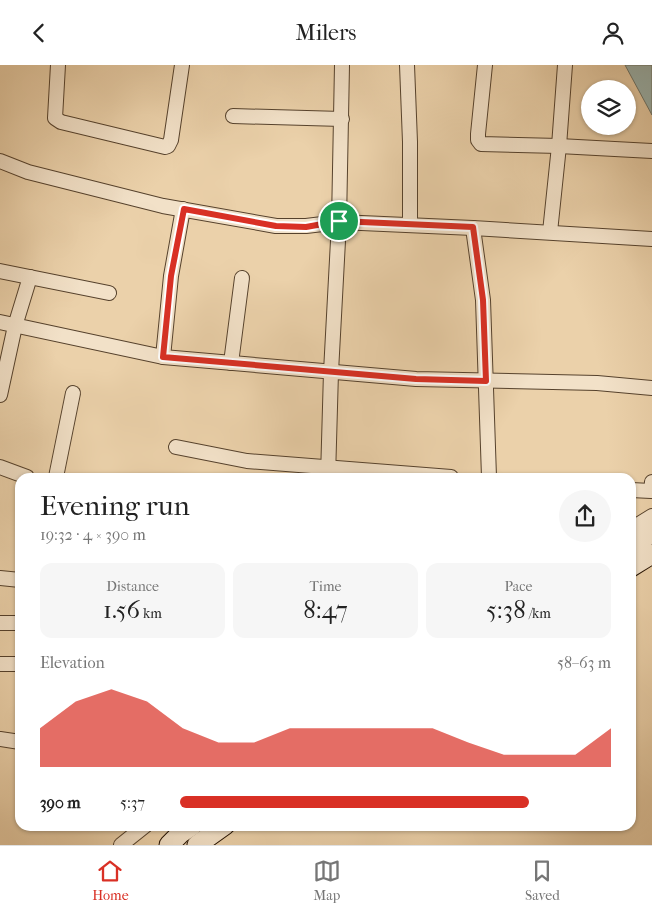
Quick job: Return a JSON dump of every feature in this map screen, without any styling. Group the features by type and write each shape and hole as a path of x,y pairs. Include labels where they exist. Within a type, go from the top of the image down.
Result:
{"main road":[{"path":"636,543 652,533"},
{"path":"636,564 652,554"},
{"path":"169,845 184,831"},
{"path":"197,845 217,831"}],"street":[{"path":"58,65 54,118 61,122 164,147 168,146 171,141 182,65"},
{"path":"176,447 247,461 329,473 331,372 339,221 342,65"},
{"path":"406,65 410,142 410,225"},
{"path":"485,65 478,133 478,140 481,144 652,151"},
{"path":"550,232 565,65"},
{"path":"234,116 342,119"},
{"path":"0,161 28,172 184,209 276,226 306,227 339,221 473,227 652,239"},
{"path":"163,357 171,276 184,209"},
{"path":"473,227 483,300 489,473"},
{"path":"0,271 109,293"},
{"path":"0,395 15,326 30,277"},
{"path":"231,363 242,278"},
{"path":"0,322 163,357 416,379 597,383 652,388"},
{"path":"57,473 73,393"},
{"path":"0,467 16,473"},
{"path":"636,490 652,489"},
{"path":"636,526 652,517"},
{"path":"0,578 15,580"},
{"path":"0,623 15,623"},
{"path":"0,664 15,664"},
{"path":"0,739 15,741"},
{"path":"121,845 138,831"}],"water":[{"path":"625,65 652,65 652,115 636,85 636,80 633,80"}],"route":[{"path":"184,209 276,226 306,227 339,221 473,227 483,300 486,381 416,379 163,357 171,276 184,209"}]}
